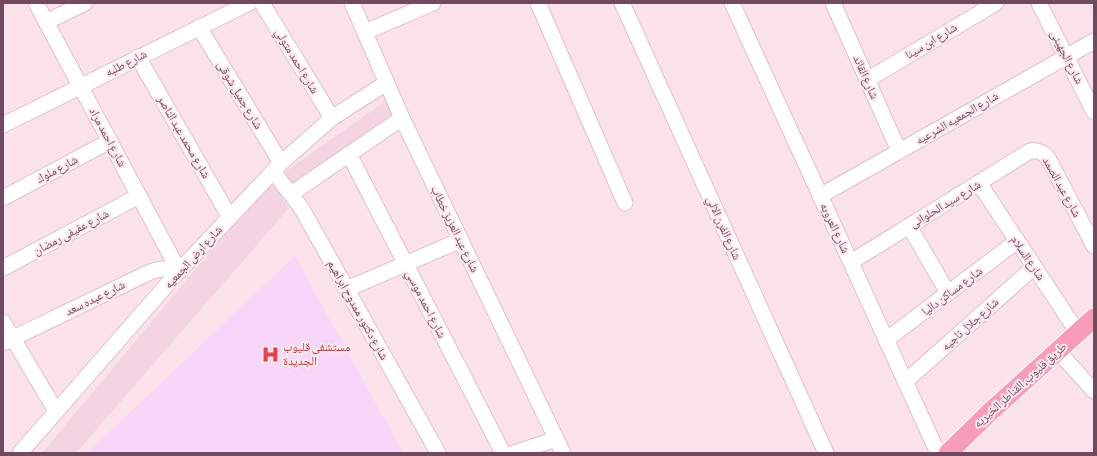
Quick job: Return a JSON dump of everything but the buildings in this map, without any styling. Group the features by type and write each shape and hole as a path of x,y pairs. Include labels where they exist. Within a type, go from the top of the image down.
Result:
{"main road":[{"name":"طريق قليوب, القناطر الخيريه","path":"967,453 999,420 1066,360 1086,334 1094,318"},
{"name":"طريق قليوب, القناطر الخيريه","path":"948,453 990,412 1086,334"}],"street":[{"name":"شارع احمد مراد","path":"36,3 179,271"},
{"path":"46,22 85,3"},
{"name":"شارع طلبه","path":"3,125 249,3"},
{"name":"شارع احمد متولي","path":"262,3 332,118"},
{"name":"شارع عبد العزيز خطاب","path":"352,3 402,118 563,453"},
{"path":"365,32 433,3"},
{"path":"538,3 624,203"},
{"name":"شارع الفرن الالي","path":"622,3 826,453"},
{"name":"شارع العروبه","path":"732,3 938,453"},
{"name":"شارع القائد","path":"833,3 899,151"},
{"name":"شارع ابن سينا","path":"867,80 996,3"},
{"name":"شارع الجهينى","path":"1039,3 1094,112"},
{"name":"شارع جميل شوقى","path":"199,27 277,167"},
{"name":"شارع الجمعيه الشرعيه","path":"820,196 1094,41"},
{"name":"شارع محمد عبد الناصر","path":"138,57 230,216"},
{"name":"شارع ارض الجمعيه","path":"20,453 179,271 277,167 332,118 386,83"},
{"path":"291,194 402,118"},
{"name":"شارع ملوك","path":"3,198 110,141"},
{"name":"شارع سيد الحلوانى","path":"851,262 1030,151 1040,151"},
{"name":"شارع عبد الصمد","path":"1040,151 1048,158 1094,246"},
{"name":"شارع احمد موسي","path":"349,154 502,453"},
{"name":"شارع دكتور ممدوح ابراهيم","path":"277,167 438,453"},
{"name":"شارع السلام","path":"979,183 1034,266 1086,334"},
{"name":"شارع عفيفى رمضان","path":"3,268 139,196"},
{"path":"909,226 948,293"},
{"path":"347,289 460,240"},
{"name":"شارع مساكن داليا","path":"886,340 1017,241"},
{"name":"شارع جلال ناجيه","path":"905,382 1034,266"},
{"name":"شارع عبده سعد","path":"8,340 159,268 170,268 179,271"},
{"path":"3,322 8,340 56,411"},
{"path":"1066,360 1094,391"},
{"path":"514,453 556,439"}],"shaded area":[{"path":"386,101 397,119 281,197 289,208 76,453 42,453 266,185"},
{"name":"مستشفى قليوب الجديدة","path":"295,256 403,453 87,453"}],"place":[{"name":"مستشفى قليوب الجديدة","path":"270,354"}]}
